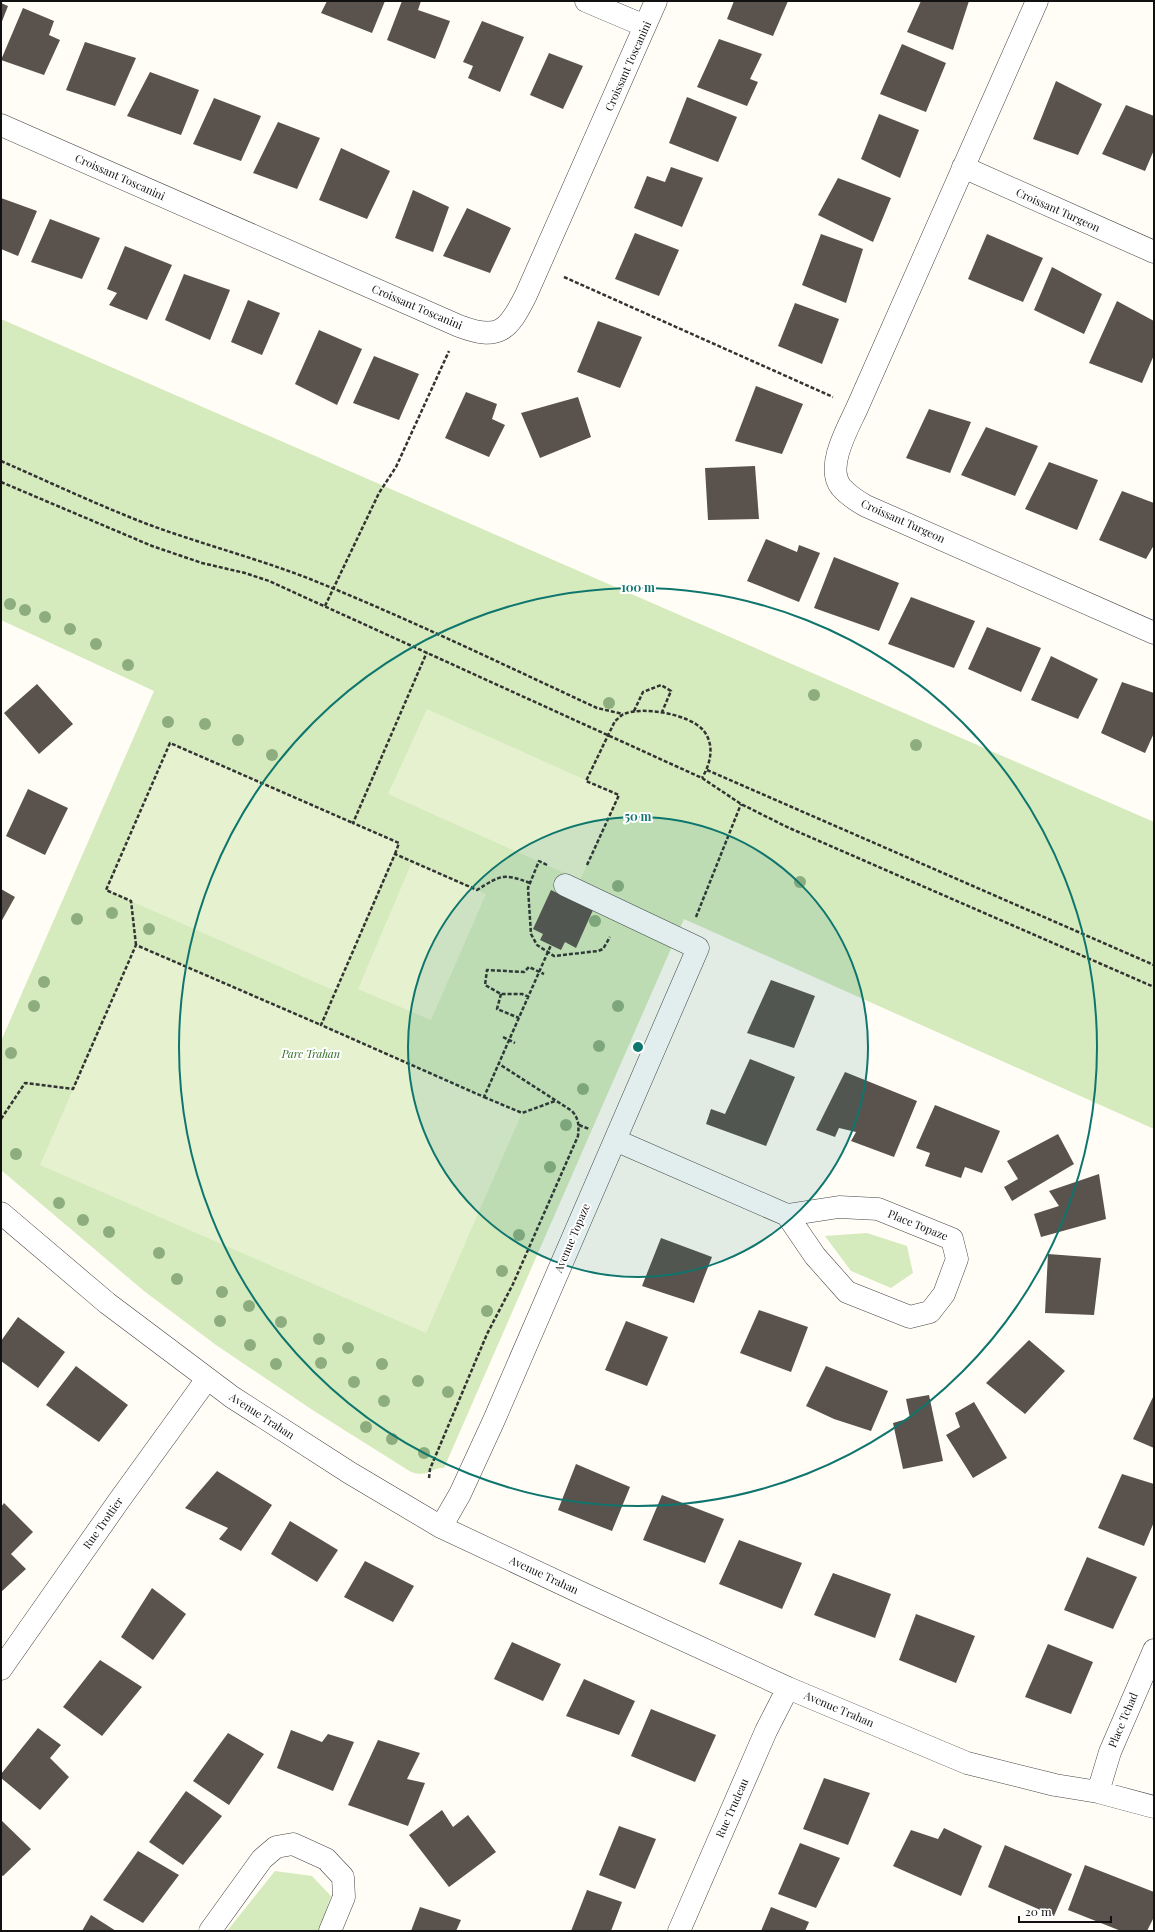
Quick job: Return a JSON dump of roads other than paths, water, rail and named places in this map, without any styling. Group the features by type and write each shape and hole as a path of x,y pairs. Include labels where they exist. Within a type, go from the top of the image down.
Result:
{"street":[{"path":"586,1 645,26"},
{"name":"Croissant Toscanini","path":"1,125 459,326 483,333 494,333 510,323 526,295 656,1"},
{"name":"Croissant Turgeon","path":"1037,1 841,444 835,463 836,477 841,487 846,492 866,506 1154,633"},
{"name":"Croissant Turgeon","path":"963,168 1154,252"},
{"name":"Avenue Topaze","path":"441,1527 460,1494 494,1420 698,948 621,911 559,876"},
{"path":"615,1140 787,1215"},
{"name":"Place Topaze","path":"839,1207 878,1209 952,1239 957,1258 944,1294 930,1312 910,1316 847,1292 815,1256 787,1215 839,1207"},
{"name":"Avenue Trahan","path":"1,1213 107,1303 207,1379 337,1464 441,1527 595,1600 788,1688 967,1763 1056,1786 1098,1792 1154,1806"},
{"name":"Rue Trottier","path":"1,1669 118,1502 207,1379"},
{"name":"Place Tchad","path":"1098,1792 1110,1752 1154,1650"},
{"name":"Rue Trudeau","path":"679,1931 766,1730 788,1688"},
{"path":"210,1931 262,1859 276,1847 292,1844 326,1859 343,1877 344,1897 330,1931"}],"park label":[{"name":"Parc Trahan","path":"311,1054"}]}
